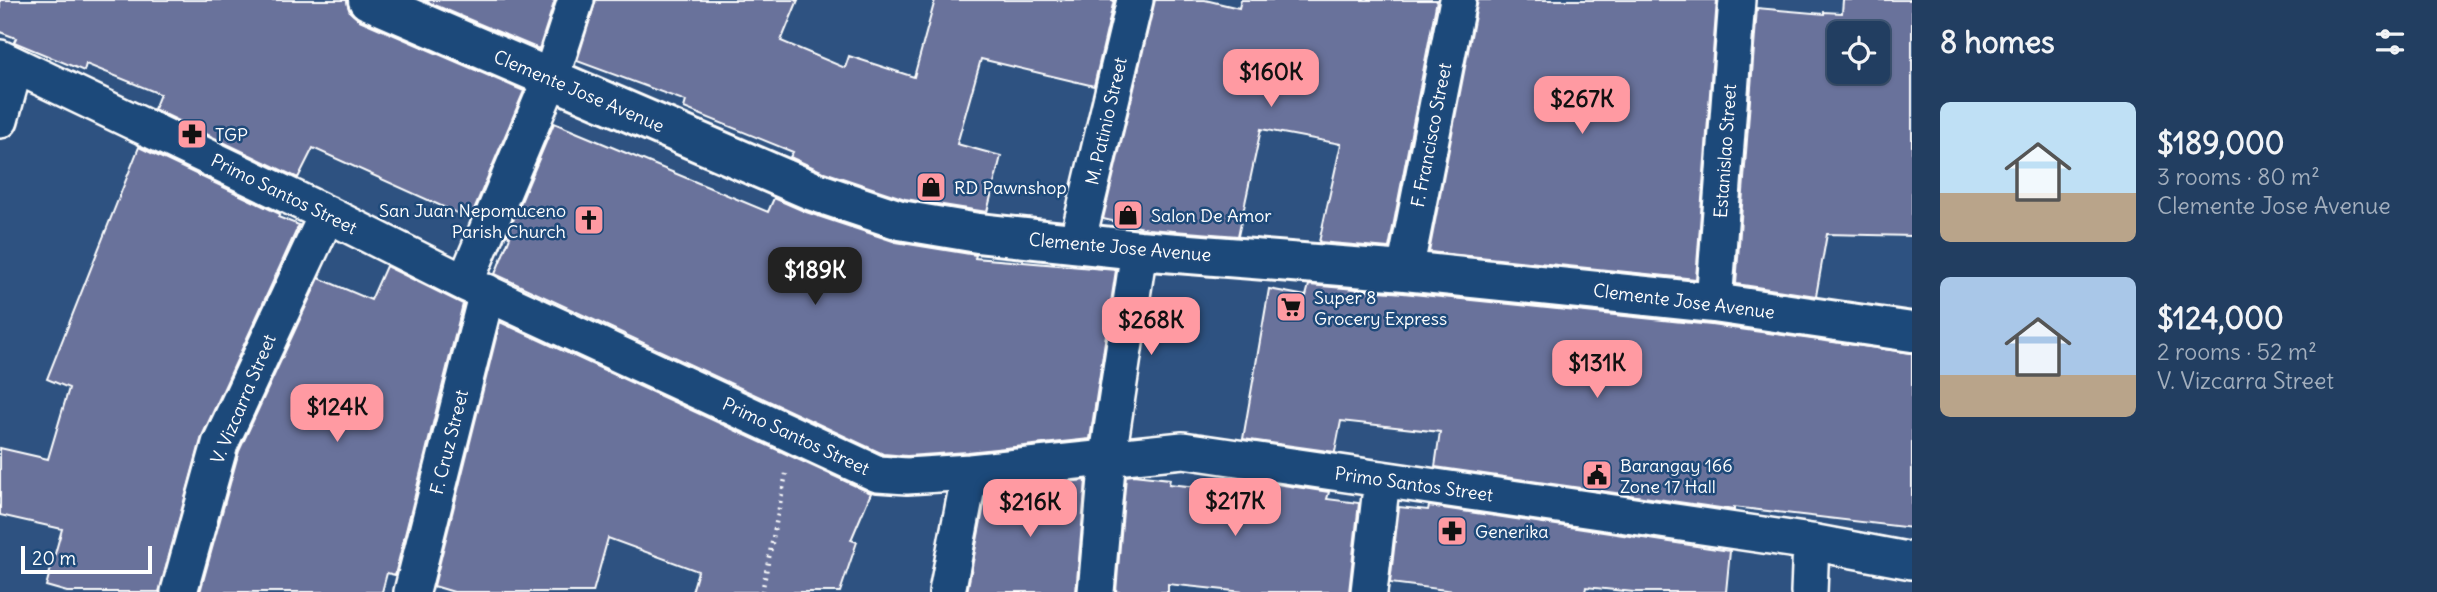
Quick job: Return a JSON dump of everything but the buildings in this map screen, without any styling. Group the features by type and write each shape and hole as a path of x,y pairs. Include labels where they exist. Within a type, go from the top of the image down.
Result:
{"street":[{"name":"Clemente Jose Avenue","path":"368,0 813,191 900,220 978,233 1139,250 1405,271 1714,303 1912,332"},
{"name":"F. Cruz Street","path":"412,592 476,287 576,0"},
{"name":"M. Patinio Street","path":"1077,243 1135,0"},
{"name":"F. Francisco Street","path":"1405,271 1458,0"},
{"name":"Estanislao Street","path":"1714,303 1737,0"},
{"path":"0,120 8,62"},
{"name":"Primo Santos Street","path":"8,62 476,287 878,474 907,476 970,472 1183,450 1811,542 1912,561"},
{"name":"V. Vizcarra Street","path":"179,592 220,444 327,214"},
{"path":"1096,592 1108,456 1139,250"},
{"path":"947,592 970,472"},
{"path":"1369,592 1382,479"},
{"path":"1809,592 1811,542"}],"path":[{"path":"762,592 794,435"}],"place":[{"name":"TGP","path":"192,134"},
{"name":"RD Pawnshop","path":"931,187"},
{"name":"Salon De Amor","path":"1128,215"},
{"name":"San Juan Nepomuceno Parish Church","path":"589,220"},
{"name":"Super 8 Grocery Express","path":"1291,307"},
{"name":"Barangay 166 Zone 17 Hall","path":"1597,475"},
{"name":"Generika","path":"1452,531"}]}
